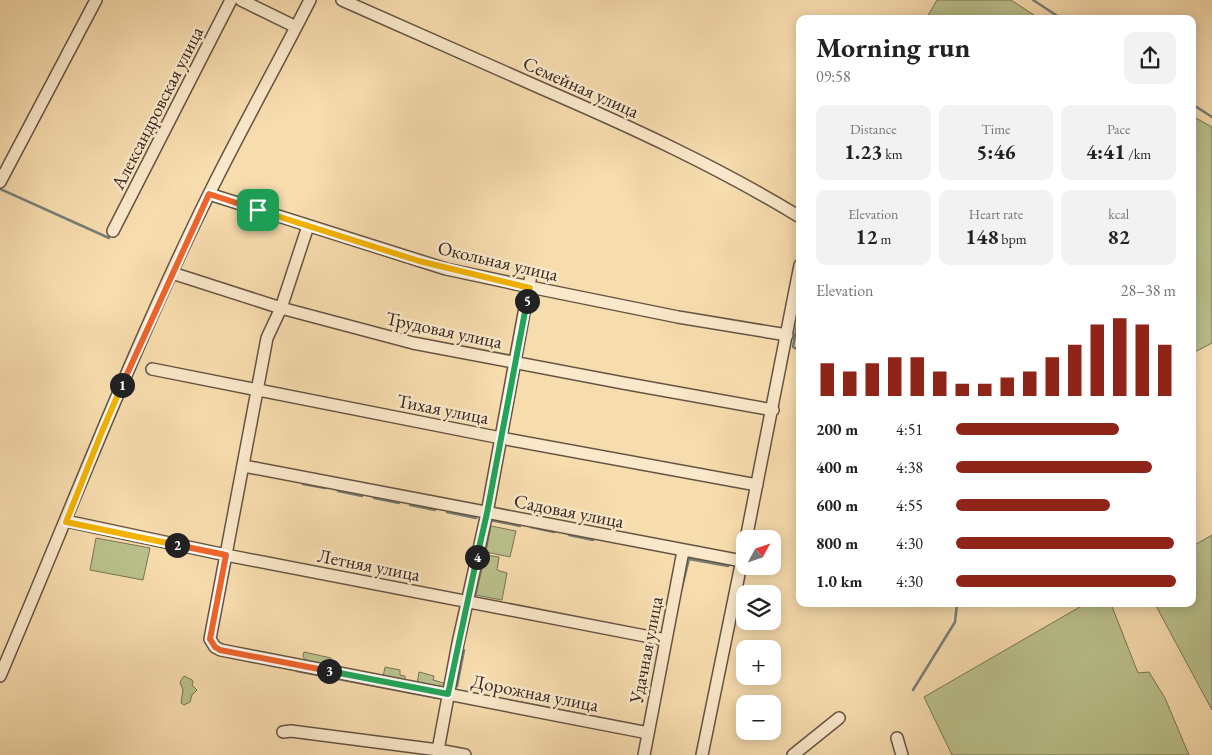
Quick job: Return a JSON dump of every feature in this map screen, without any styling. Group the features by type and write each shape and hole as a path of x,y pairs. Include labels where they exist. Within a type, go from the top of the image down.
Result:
{"street":[{"path":"0,182 96,0"},
{"name":"Александровская улица","path":"113,231 231,0"},
{"path":"241,0 296,27"},
{"path":"0,676 66,522 101,434 172,273 209,194 310,0"},
{"name":"Семейная улица","path":"342,0 581,105 677,150 796,215"},
{"name":"Окольная улица","path":"209,194 419,261 530,288 787,335"},
{"name":"Дорожная улица","path":"308,226 281,308 268,338 210,639 215,647 220,650 648,733"},
{"name":"Трудовая улица","path":"172,273 281,308 413,343 772,410"},
{"path":"438,750 467,602 487,513 530,288 531,274"},
{"path":"748,530 796,287"},
{"name":"Тихая улица","path":"152,369 501,438 757,485"},
{"name":"Садовая улица","path":"244,466 736,560"},
{"name":"Летняя улица","path":"66,522 226,555 666,640"},
{"name":"Удачная улица","path":"644,755 683,551"},
{"path":"702,755 739,575"},
{"path":"793,755 839,718"},
{"path":"283,732 438,750 465,755"},
{"path":"897,738 902,755"}],"green space":[{"path":"937,0 1011,0 1034,15 928,15"},
{"path":"1196,118 1212,127 1212,343 1196,351"},
{"path":"491,526 516,531 510,557 486,552"},
{"path":"1212,535 1212,710 1157,607 1196,607 1196,544"},
{"path":"96,538 150,548 143,580 90,570"},
{"path":"485,555 499,557 497,570 507,573 502,600 476,595"},
{"path":"1080,607 1112,607 1138,673 1149,672 1165,698 1189,755 952,755 924,697"},
{"path":"304,652 331,658 330,663 325,667 306,662 303,656"},
{"path":"385,667 400,670 400,675 405,676 405,679 402,681 383,677"},
{"path":"419,672 434,676 433,680 447,684 445,689 417,684"},
{"path":"184,676 192,680 192,685 197,690 192,695 190,702 184,705 181,703 183,690 180,682"}],"waterway":[{"path":"1033,0 1056,15"},
{"path":"1196,107 1212,117"},
{"path":"0,189 109,238"},
{"path":"796,330 793,347 796,349"},
{"path":"303,484 325,488"},
{"path":"338,491 362,496"},
{"path":"374,498 399,503"},
{"path":"410,505 435,510"},
{"path":"447,512 476,518"},
{"path":"490,520 520,526"},
{"path":"531,527 554,532"},
{"path":"569,535 593,540"},
{"path":"681,591 689,559 728,566"},
{"path":"913,690 955,622 957,607"},
{"path":"457,686 464,650"},
{"path":"297,671 438,698"},
{"path":"466,692 643,726 646,724"}],"route":[{"path":"209,194 258,210 446,269 530,288 487,513 448,694 220,650 215,647 210,639 226,555 66,522 101,434 209,194"}]}
